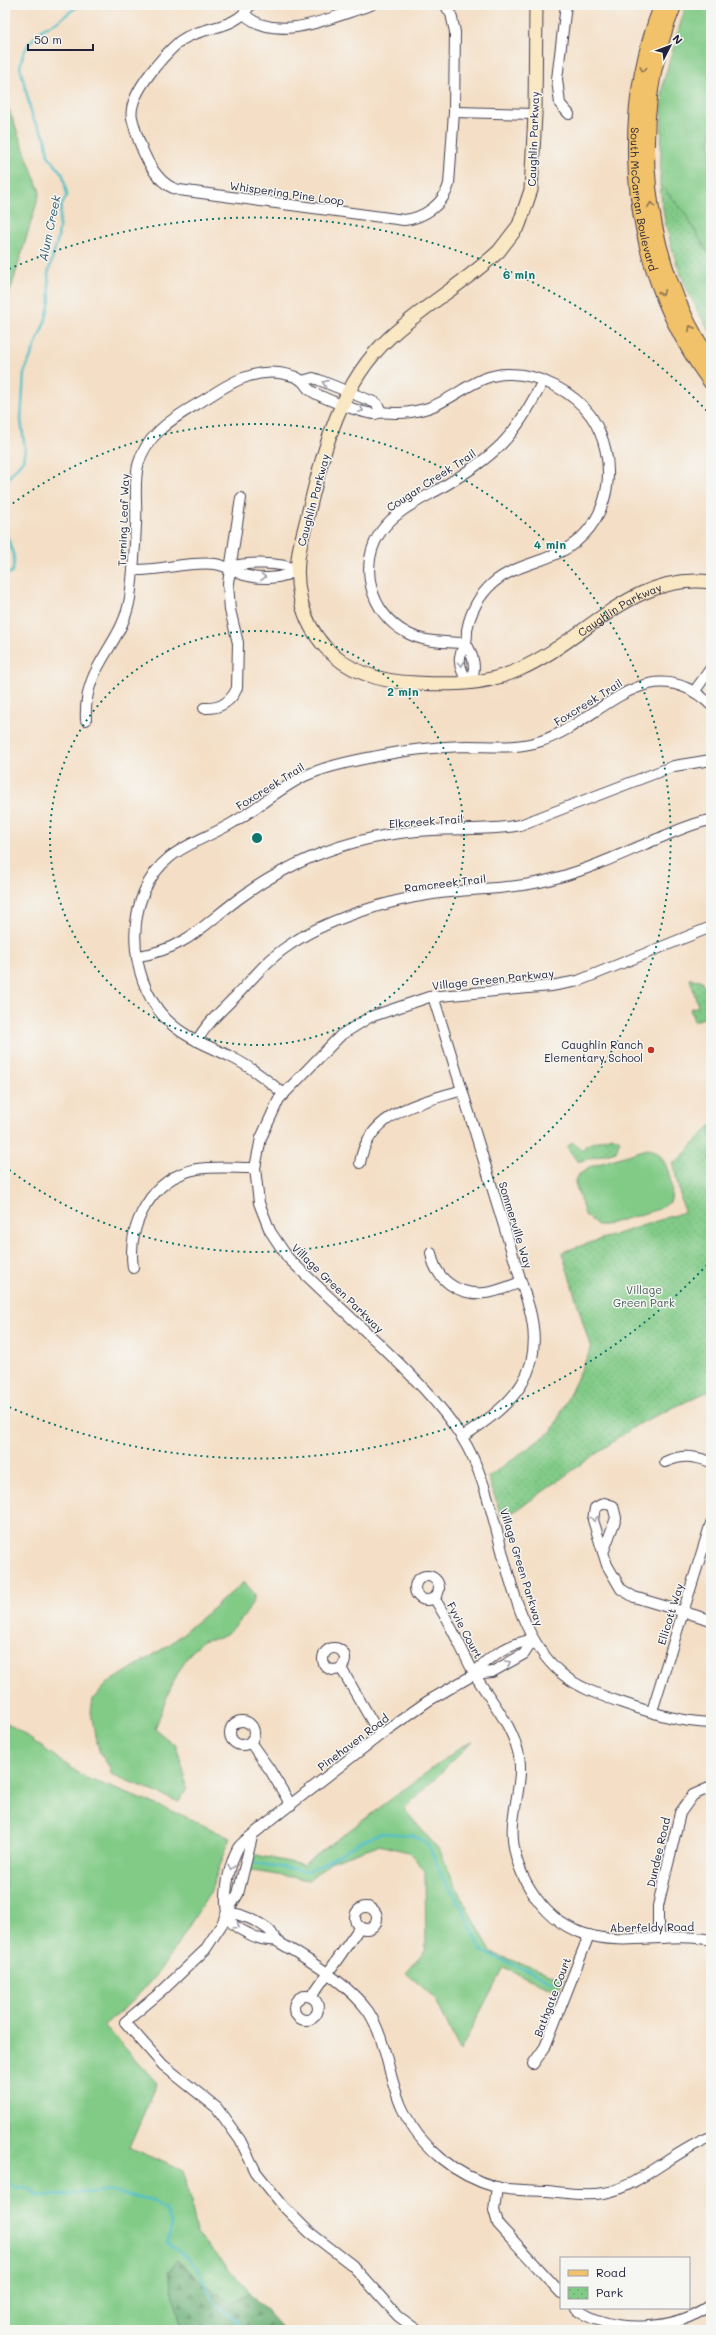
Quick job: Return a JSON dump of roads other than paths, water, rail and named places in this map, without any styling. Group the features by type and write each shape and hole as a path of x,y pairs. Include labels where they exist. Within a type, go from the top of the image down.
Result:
{"main road":[{"name":"South McCarran Boulevard","path":"662,5 644,62 639,94 635,144 638,200 649,254 661,290 689,348 711,382"},
{"name":"South McCarran Boulevard","path":"674,5 658,58 649,104 647,143 648,179 658,240 667,272 686,318 711,362"}],"street":[{"name":"Whispering Pine Loop","path":"250,5 244,14 231,23 190,35 180,41 135,95 131,110 133,121 152,170 161,181 171,188 382,218 412,219 433,208 448,189 454,112 455,32 451,14 445,5"},
{"path":"244,14 260,26 289,28 371,5"},
{"name":"Caughlin Parkway","path":"536,5 535,114 531,190 524,213 511,237 490,259 390,337 370,358 344,398 332,428 305,529 297,570 300,597 308,621 322,643 341,662 366,675 391,682 470,684 501,677 531,664 643,592 678,581 711,582"},
{"path":"566,5 557,79 560,104 570,114"},
{"path":"454,112 535,114"},
{"name":"Turning Leaf Way","path":"86,720 85,708 90,682 94,671 118,634 128,610 136,526 135,479 146,448 159,431 173,419 240,378 260,373 280,373 302,381 313,378 344,398 376,403 381,411 399,413 420,411 439,403 477,381 497,375 518,374 543,381"},
{"path":"470,684 462,675 460,656 466,643 467,630 475,606 492,584 514,569 569,547 595,520 606,494 609,480 607,451 596,424 579,403 566,393 543,381"},
{"name":"Cougar Creek Trail","path":"466,643 428,640 397,628 379,607 372,592 369,580 371,554 382,531 400,512 459,477 501,446 519,424 543,381"},
{"path":"204,708 217,707 224,704 234,694 237,688 238,653 230,610 230,567 241,498"},
{"path":"132,570 156,570 204,564 230,567 246,563 288,565 297,570"},
{"path":"694,692 711,668"},
{"name":"Foxcreek Trail","path":"284,1094 246,1065 197,1041 176,1028 156,1006 145,985 138,956 136,928 138,907 146,884 160,866 179,851 234,823 308,775 362,759 400,752 452,747 504,747 528,745 565,732 622,693 645,684 665,682 694,692 710,703"},
{"name":"Elkcreek Trail","path":"138,956 161,952 183,942 256,887 293,866 342,846 405,832 496,829 520,825 540,819 669,768 684,763 711,760"},
{"name":"Ramcreek Trail","path":"197,1041 208,1025 268,963 289,945 323,927 370,909 406,899 432,894 524,886 553,879 586,868 678,830 711,820"},
{"name":"Village Green Parkway","path":"711,927 578,980 551,986 433,996 394,1008 353,1026 328,1046 273,1108 264,1128 256,1168 257,1186 263,1217 278,1245 288,1258 420,1384 443,1410 462,1437 482,1479 522,1616 533,1640 552,1664 572,1682 601,1695 678,1719 711,1723"},
{"name":"Sommerville Way","path":"433,996 521,1282 535,1334 532,1363 526,1378 508,1404 462,1437"},
{"path":"360,1163 362,1152 369,1138 395,1113 462,1090"},
{"path":"133,1268 132,1252 135,1228 142,1211 158,1189 180,1174 196,1170 256,1168"},
{"path":"431,1253 433,1264 440,1277 456,1288 466,1292 486,1293 521,1282"},
{"path":"665,1462 674,1458 690,1456 711,1462"},
{"name":"Ellicott Way","path":"652,1711 711,1523"},
{"path":"603,1553 615,1582 627,1594 711,1620"},
{"name":"Fyvie Court","path":"434,1598 475,1674"},
{"name":"Pinehaven Road","path":"417,2330 398,2316 352,2265 309,2232 289,2212 256,2172 240,2140 217,2108 163,2065 125,2022 157,1996 205,1950 222,1924 227,1912 238,1894 252,1837 380,1735 436,1696 475,1674 492,1672 524,1654 533,1640"},
{"path":"341,1668 380,1735"},
{"name":"Aberfeldy Road","path":"475,1674 505,1722 518,1749 520,1769 513,1824 514,1845 523,1876 533,1893 555,1917 589,1935 620,1941 688,1936 711,1940"},
{"path":"250,1742 270,1770 291,1805"},
{"name":"Dundee Road","path":"660,1938 658,1906 680,1813 693,1795 711,1787"},
{"path":"227,1912 236,1927 262,1940 276,1940 327,1974 358,1999 374,2021 397,2096 410,2125 421,2140 445,2162 480,2181 497,2187 579,2194 605,2193 620,2188 695,2143 711,2137"},
{"path":"311,1997 360,1927"},
{"name":"Bathgate Court","path":"533,2064 545,2047 589,1935"},
{"path":"497,2187 494,2210 498,2224 560,2292"},
{"path":"577,2309 597,2322 626,2329 656,2329 683,2321 711,2305"}],"waterway":[{"name":"Alum Creek","path":"5,482 23,460 25,449 21,420 24,373 46,319 50,301 48,274 58,238 61,207 67,195 63,175 48,155 45,137 33,119 20,67 23,54 29,43 43,29 57,22 79,5"},
{"name":"Alum Creek","path":"5,530 14,561 12,572 5,575"},
{"path":"254,1863 306,1871 316,1868 360,1842 381,1833 411,1835 424,1841 430,1849 444,1880 460,1904 482,1951 551,1981"},
{"path":"5,2169 6,2182 16,2189 28,2187 37,2196 108,2191 151,2201 166,2211 172,2225 167,2243 190,2260 199,2271 213,2301 246,2330"}],"place":[{"name":"Caughlin Ranch Elementary School","path":"651,1050"}],"park label":[{"name":"Village Green Park","path":"644,1295"}]}
